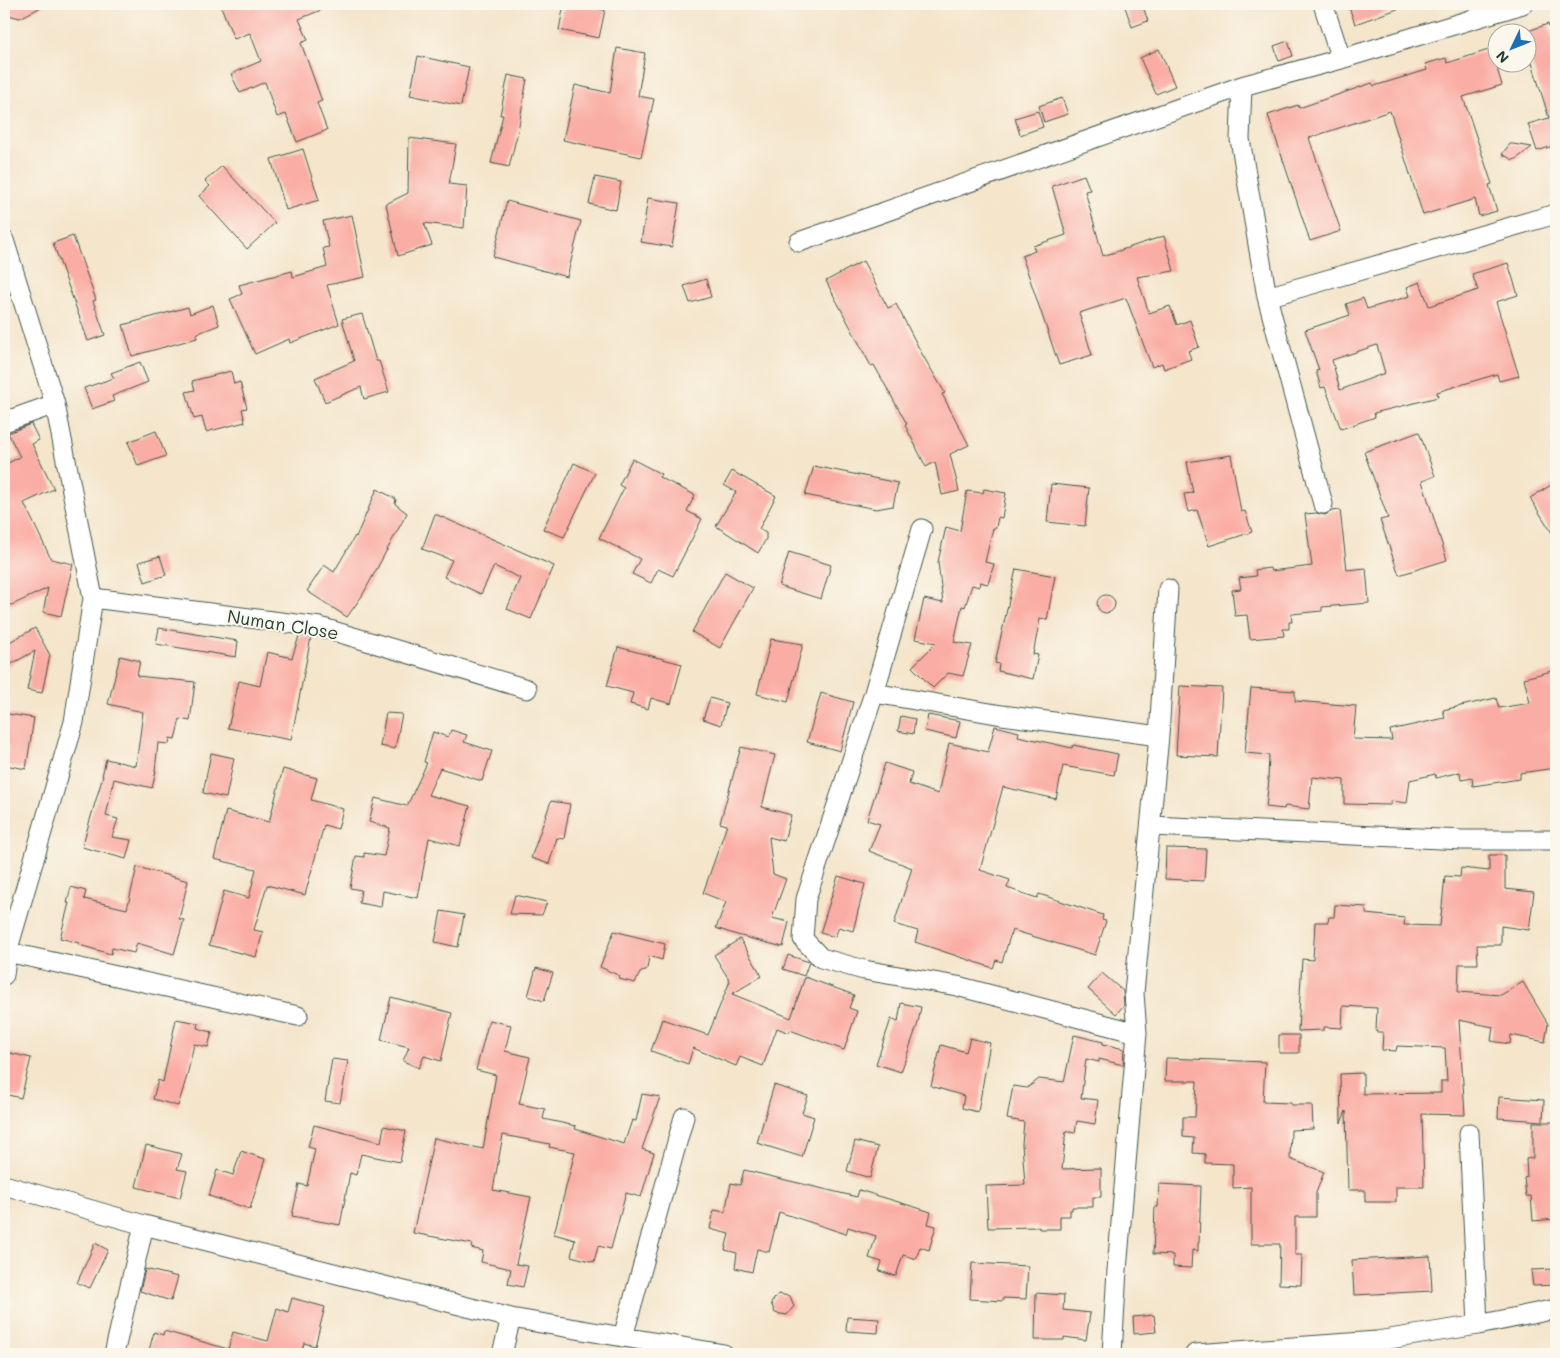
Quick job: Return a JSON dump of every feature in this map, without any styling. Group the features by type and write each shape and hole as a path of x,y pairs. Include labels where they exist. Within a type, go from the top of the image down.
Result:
{"street":[{"path":"1323,4 1341,60"},
{"path":"800,242 1242,86 1341,60 1523,4"},
{"path":"1242,86 1240,139 1267,297 1323,504"},
{"path":"1267,297 1556,214"},
{"path":"4,240 55,404 93,598 74,722 7,952 4,976"},
{"path":"4,422 55,404"},
{"path":"922,529 874,693 806,900 803,939 821,958 855,968 957,986 1137,1033"},
{"path":"1112,1354 1117,1270 1137,1033 1134,993 1159,736 1168,589"},
{"name":"Numan Close","path":"93,598 320,627 527,689"},
{"path":"874,693 1002,715 1159,736"},
{"path":"1151,826 1463,840 1556,840"},
{"path":"7,952 298,1016"},
{"path":"623,1337 684,1117"},
{"path":"1469,1133 1478,1325"},
{"path":"4,1185 144,1225 511,1318 722,1354"},
{"path":"114,1354 144,1225"},
{"path":"1195,1354 1377,1341 1478,1325 1556,1309"},
{"path":"502,1354 511,1318"}],"building":[{"path":"4,4 47,4 20,18 4,14"},
{"path":"220,4 336,4 299,19 308,40 301,43 322,101 317,103 327,130 297,142 286,114 277,117 265,82 240,93 231,74 261,61 250,33 234,39"},
{"path":"564,4 575,4 605,10 599,38 559,30"},
{"path":"1124,4 1142,4 1148,21 1132,27"},
{"path":"1348,4 1406,4 1406,6 1355,24"},
{"path":"1548,24 1556,51 1556,145 1537,151 1528,124 1549,118 1535,72 1538,72 1538,28"},
{"path":"1288,41 1293,56 1279,61 1274,46"},
{"path":"617,48 645,53 638,96 654,99 641,157 563,140 575,85 610,93"},
{"path":"1159,49 1175,86 1156,94 1140,58"},
{"path":"1488,50 1488,72 1498,72 1502,85 1463,97 1492,184 1489,185 1497,211 1479,216 1475,199 1423,215 1390,111 1309,138 1341,231 1310,241 1268,115 1298,105 1299,108 1372,83 1374,86 1427,70 1425,64 1446,58 1447,63"},
{"path":"418,56 469,67 461,106 410,95"},
{"path":"508,75 527,79 518,131 509,167 491,163 503,115 500,115"},
{"path":"1062,98 1068,114 1044,122 1039,106"},
{"path":"1038,111 1043,127 1020,135 1015,118"},
{"path":"409,138 456,144 449,184 467,186 464,228 424,223 432,245 398,256 386,204 408,193"},
{"path":"1510,144 1532,147 1513,160 1502,154"},
{"path":"303,149 319,200 286,210 271,159"},
{"path":"222,166 275,223 247,249 199,196 210,186 205,181"},
{"path":"1084,175 1090,190 1085,191 1103,256 1164,236 1174,271 1137,277 1149,313 1170,306 1177,325 1190,320 1199,347 1188,351 1191,359 1164,369 1162,363 1152,367 1126,298 1079,313 1092,355 1059,365 1022,256 1035,251 1033,246 1066,235 1052,186"},
{"path":"595,177 621,182 616,210 589,204"},
{"path":"648,198 679,203 672,247 641,242"},
{"path":"507,201 581,221 567,277 493,257"},
{"path":"352,215 365,277 327,285 339,324 290,343 289,339 255,354 230,299 242,294 239,285 292,271 293,277 327,267 323,248 329,247 323,221"},
{"path":"73,236 96,300 93,301 105,335 88,341 53,243"},
{"path":"863,261 888,308 896,304 945,393 942,394 969,445 950,454 959,491 942,495 935,462 926,467 905,425 907,424 874,365 871,366 826,281"},
{"path":"1508,263 1518,295 1496,302 1519,376 1499,381 1497,374 1437,392 1438,397 1374,413 1375,417 1341,429 1325,387 1321,388 1316,371 1319,370 1305,330 1350,315 1346,304 1363,298 1367,309 1410,296 1407,287 1420,282 1429,306 1478,290 1472,274","holes":["1377,345 1385,373 1340,390 1332,360"]},
{"path":"706,279 711,297 690,303 684,286"},
{"path":"213,305 219,325 196,334 197,338 132,356 123,325 188,307 190,314"},
{"path":"362,314 376,361 379,361 389,392 364,399 361,387 325,402 315,378 354,361 342,319"},
{"path":"140,362 148,382 112,396 114,401 92,409 84,388 114,378 111,373"},
{"path":"231,371 234,384 240,382 247,408 242,409 245,422 206,432 202,417 194,419 186,392 195,390 192,381"},
{"path":"31,424 39,440 32,444 54,489 24,503 51,559 73,564 61,616 43,612 48,588 12,605 4,603 4,465 20,457 8,433"},
{"path":"156,431 166,456 138,466 128,442"},
{"path":"1419,432 1435,476 1422,481 1447,560 1399,575 1380,520 1388,518 1364,452"},
{"path":"1231,455 1241,512 1245,511 1252,532 1209,546 1197,510 1188,512 1184,494 1193,493 1187,462"},
{"path":"632,459 661,474 659,477 695,495 687,511 702,519 673,576 658,569 651,583 632,574 640,559 599,538 624,488 619,485"},
{"path":"574,463 595,473 564,537 543,529"},
{"path":"814,466 898,483 893,506 876,509 805,495"},
{"path":"732,471 776,496 759,529 766,533 766,539 758,553 716,526 736,492 724,485"},
{"path":"1556,482 1556,539 1530,498"},
{"path":"1051,484 1089,488 1085,526 1047,522"},
{"path":"377,489 396,499 395,504 407,513 362,596 347,617 307,591 324,565 334,572 356,537"},
{"path":"984,489 1006,493 1002,518 998,517 996,528 993,528 985,562 994,564 988,584 980,582 979,587 972,585 965,607 962,606 954,642 972,645 963,676 948,673 933,688 912,667 936,643 915,639 924,599 943,603 938,562 946,527 960,531 967,491 983,493"},
{"path":"1340,510 1347,570 1366,568 1369,603 1322,607 1322,611 1291,614 1292,622 1289,622 1289,629 1283,629 1284,636 1250,639 1247,615 1235,616 1232,590 1241,589 1239,578 1256,576 1255,570 1270,568 1271,571 1312,566 1305,514 1316,513 1325,515 1332,511"},
{"path":"435,514 554,566 531,619 507,609 520,578 494,566 481,594 444,577 452,560 422,549"},
{"path":"789,552 831,565 821,599 779,586"},
{"path":"160,556 166,575 145,582 139,562"},
{"path":"1016,569 1055,576 1047,620 1040,619 1033,654 1038,655 1033,679 998,671 999,664 995,663"},
{"path":"725,572 753,588 720,648 692,632"},
{"path":"1106,595 1112,598 1115,604 1112,610 1106,613 1100,610 1097,604 1100,598"},
{"path":"35,628 50,655 42,693 27,690 35,651 4,668 4,645"},
{"path":"159,628 238,641 236,657 156,644"},
{"path":"299,636 311,637 291,740 228,728 239,681 260,686 267,652 292,658"},
{"path":"771,639 803,644 788,702 757,694"},
{"path":"618,647 682,664 671,704 651,698 648,709 630,704 633,693 607,686"},
{"path":"120,656 140,661 137,676 195,682 190,721 180,719 175,739 170,738 169,744 158,743 156,771 152,788 114,779 106,816 118,819 112,837 131,840 126,859 82,847 103,776 106,759 136,766 143,712 108,704"},
{"path":"1556,670 1556,768 1520,773 1520,779 1473,786 1472,778 1461,780 1460,772 1436,778 1435,774 1410,780 1407,803 1391,801 1391,805 1344,804 1344,780 1312,777 1309,809 1285,806 1284,809 1266,807 1269,755 1245,753 1251,688 1295,691 1295,701 1356,706 1353,739 1392,740 1390,730 1445,718 1443,710 1496,698 1499,708 1530,703 1524,678"},
{"path":"1180,686 1222,688 1218,757 1176,755"},
{"path":"821,693 853,702 840,751 807,742"},
{"path":"710,698 727,703 721,725 703,719"},
{"path":"386,713 402,714 395,749 380,746"},
{"path":"8,714 34,718 26,769 5,765 9,745 4,744"},
{"path":"928,715 960,721 956,738 925,731"},
{"path":"901,716 915,719 913,734 898,731"},
{"path":"995,726 1019,732 1018,736 1072,748 1073,745 1118,754 1114,775 1063,766 1056,799 1003,787 980,870 1010,880 1007,888 1037,898 1039,894 1103,915 1102,920 1106,921 1095,955 1012,930 1002,962 996,960 993,968 915,942 918,931 894,924 912,868 869,851 880,824 867,820 885,763 912,772 909,784 938,794 949,743 988,752"},
{"path":"451,730 467,735 464,742 492,751 482,781 440,768 428,795 470,806 460,846 429,838 418,898 383,891 381,907 359,903 361,890 350,888 356,856 364,857 364,853 384,856 390,828 369,822 375,798 407,806 427,763 424,762 433,732 448,737"},
{"path":"741,747 775,755 762,807 791,815 784,841 769,837 773,874 786,879 772,918 789,922 783,947 716,928 726,902 703,893 727,825 720,823"},
{"path":"211,753 234,758 226,798 203,793"},
{"path":"283,769 317,778 311,800 343,809 338,829 324,825 305,895 267,885 254,930 263,932 256,957 209,945 224,891 249,898 256,869 214,859 226,811 269,822"},
{"path":"551,801 570,804 564,839 557,838 549,864 531,858"},
{"path":"1166,848 1206,849 1204,881 1165,879"},
{"path":"1489,855 1505,855 1505,889 1534,892 1529,930 1501,926 1501,945 1477,945 1478,964 1459,964 1458,992 1501,995 1523,982 1548,1024 1545,1042 1511,1035 1510,1044 1491,1041 1493,1027 1459,1020 1465,1115 1422,1114 1424,1187 1396,1187 1396,1202 1365,1202 1365,1190 1348,1190 1346,1111 1341,1123 1340,1074 1363,1073 1363,1094 1441,1093 1441,1081 1447,1081 1445,1048 1397,1046 1396,1051 1382,1050 1383,1032 1376,1032 1377,1008 1343,1006 1342,1028 1324,1027 1324,1030 1298,1031 1302,959 1313,960 1315,922 1328,922 1329,917 1334,917 1335,905 1366,907 1366,914 1405,918 1404,925 1440,926 1445,876 1460,877 1461,868 1489,871"},
{"path":"137,867 188,881 179,919 184,920 174,954 137,943 134,953 112,948 111,954 60,938 71,887 86,891 84,899 127,909"},
{"path":"838,876 865,884 853,931 839,927 835,937 820,933"},
{"path":"515,895 547,902 542,915 510,914"},
{"path":"441,911 464,915 458,947 435,942"},
{"path":"614,931 665,944 662,960 649,956 647,969 640,973 635,983 619,979 620,976 600,967"},
{"path":"740,939 762,976 732,994 791,1018 805,977 854,995 849,1008 857,1011 844,1050 790,1030 789,1033 777,1028 763,1066 740,1057 736,1066 693,1048 688,1064 651,1051 662,1019 708,1035 730,981 714,955"},
{"path":"788,955 809,962 804,976 783,969"},
{"path":"536,968 553,973 544,1001 528,996"},
{"path":"1102,973 1123,991 1124,1005 1116,1014 1088,989"},
{"path":"391,997 452,1013 441,1061 424,1056 419,1068 403,1061 409,1047 381,1040"},
{"path":"901,1003 921,1007 918,1023 901,1072 876,1064 891,1019 898,1022"},
{"path":"176,1019 198,1023 197,1028 212,1032 208,1047 194,1044 178,1106 153,1099 158,1080 163,1082"},
{"path":"489,1020 511,1025 505,1051 530,1057 519,1104 545,1109 543,1119 576,1126 575,1129 624,1144 632,1120 636,1121 642,1094 660,1097 642,1149 654,1153 641,1197 626,1193 611,1249 598,1246 594,1262 571,1256 575,1240 554,1234 575,1152 549,1147 550,1144 503,1135 493,1190 531,1197 516,1264 528,1266 523,1287 508,1284 511,1269 481,1262 483,1251 471,1248 472,1244 413,1233 434,1138 483,1149 496,1075 476,1070"},
{"path":"1074,1035 1124,1049 1123,1065 1099,1059 1099,1062 1086,1059 1081,1098 1098,1100 1095,1124 1077,1121 1075,1133 1066,1131 1062,1169 1101,1168 1101,1197 1093,1197 1093,1207 1072,1207 1070,1216 1060,1216 1060,1229 1039,1229 1039,1227 988,1228 986,1186 1025,1185 1022,1144 1024,1122 1007,1119 1013,1086 1027,1088 1039,1079 1064,1082"},
{"path":"1279,1035 1299,1035 1299,1053 1279,1053"},
{"path":"970,1038 990,1043 978,1112 962,1108 964,1096 931,1086 941,1045 966,1052"},
{"path":"10,1053 31,1058 21,1098 4,1094 4,1080"},
{"path":"1166,1058 1265,1062 1263,1102 1312,1105 1313,1129 1291,1130 1290,1159 1324,1172 1316,1193 1316,1217 1295,1217 1295,1255 1302,1255 1301,1285 1279,1284 1280,1244 1251,1244 1251,1187 1233,1188 1233,1164 1205,1163 1205,1154 1193,1153 1194,1138 1183,1137 1183,1117 1195,1117 1197,1081 1165,1081"},
{"path":"332,1059 348,1061 340,1103 325,1101"},
{"path":"774,1085 808,1096 802,1113 814,1117 802,1157 757,1143"},
{"path":"1499,1097 1544,1100 1543,1121 1498,1118"},
{"path":"1533,1122 1556,1122 1556,1219 1533,1221 1531,1196 1526,1196 1524,1178 1527,1177 1526,1159 1533,1158"},
{"path":"314,1125 381,1142 384,1126 406,1131 400,1162 361,1154 356,1175 350,1173 340,1225 292,1216 299,1184 307,1186 315,1149 308,1147"},
{"path":"855,1141 878,1147 870,1178 847,1171"},
{"path":"146,1145 182,1154 177,1169 187,1171 180,1198 136,1187"},
{"path":"241,1151 265,1159 250,1209 209,1196 217,1170 233,1175"},
{"path":"744,1170 857,1197 859,1190 931,1212 928,1224 936,1226 929,1250 920,1247 916,1259 903,1255 896,1276 879,1271 882,1262 869,1258 876,1236 848,1227 846,1234 779,1212 769,1252 757,1249 752,1272 735,1268 737,1253 725,1250 729,1234 710,1229 714,1210 725,1212 731,1183 740,1185"},
{"path":"1159,1184 1201,1186 1199,1243 1198,1251 1192,1250 1191,1268 1173,1267 1173,1255 1153,1254 1155,1207 1158,1207"},
{"path":"95,1243 108,1250 90,1288 77,1283"},
{"path":"1430,1256 1432,1291 1354,1295 1352,1260"},
{"path":"972,1263 1028,1266 1026,1299 1003,1298 1003,1301 970,1299"},
{"path":"145,1269 178,1277 171,1301 140,1291"},
{"path":"1556,1269 1556,1285 1533,1286 1531,1270"},
{"path":"1036,1293 1064,1295 1063,1310 1090,1313 1086,1340 1064,1337 1064,1340 1035,1340"},
{"path":"778,1294 790,1296 794,1306 787,1315 775,1313 771,1303"},
{"path":"292,1298 325,1307 315,1346 304,1343 301,1354 148,1354 154,1332 163,1335 164,1331 228,1349 233,1332 268,1341 277,1308 288,1312"},
{"path":"1154,1315 1156,1332 1134,1334 1133,1317"},
{"path":"847,1317 879,1319 878,1333 846,1331"}]}
